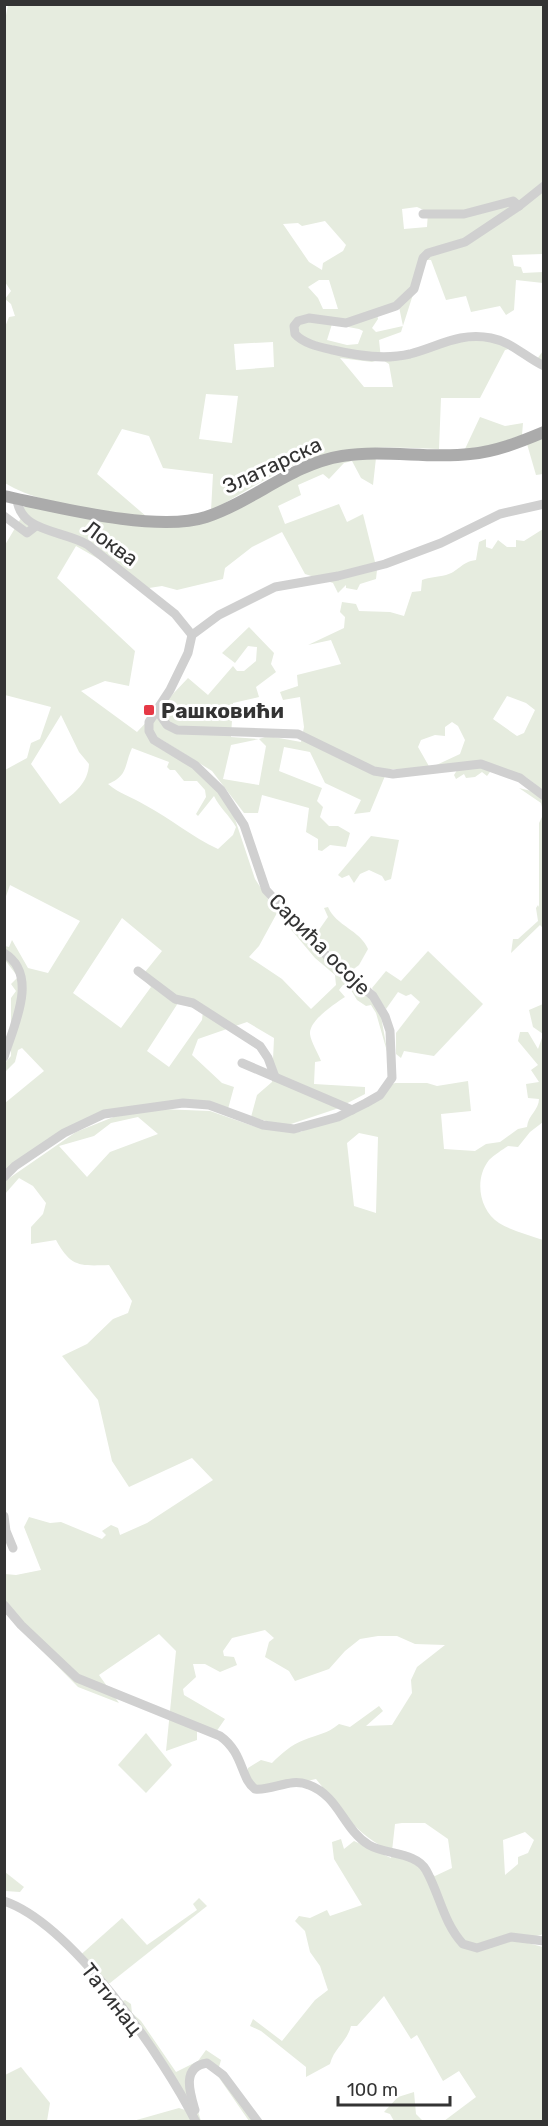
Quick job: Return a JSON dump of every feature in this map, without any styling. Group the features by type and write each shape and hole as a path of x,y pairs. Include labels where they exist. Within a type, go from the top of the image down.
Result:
{"main road":[{"name":"Златарска","path":"11,497 133,520 186,522 220,511 305,467 330,458 371,454 471,454 505,447 543,432"}],"street":[{"path":"543,186 519,206 465,242 428,253 423,258 414,289 396,306 346,323 309,318 298,321 294,326 295,334 309,343 350,354 390,358 412,353 459,336 491,338 509,344 543,366"},
{"path":"423,214 464,214 505,201 513,201 519,206"},
{"path":"11,497 20,513 36,526"},
{"path":"192,635 219,615 275,587 338,576 385,564 441,543 500,514 543,504"},
{"name":"Локва","path":"4,516 23,532 27,533 36,526 76,538 88,545 175,614 192,635"},
{"name":"Сарића осоје","path":"4,1177 15,1166 64,1133 104,1114 183,1103 209,1105 263,1125 294,1129 338,1117 352,1110 380,1095 392,1078 390,1031 374,996 329,958 266,890 244,825 221,790 195,765 154,740 149,731 156,709 170,690 188,653 192,635"},
{"path":"156,709 167,725 177,730 298,734 374,771 408,773 481,764 520,778 543,796"},
{"path":"4,953 10,957 19,971 25,990 5,1056"},
{"path":"138,971 176,999 193,1003 261,1046 275,1077"},
{"path":"242,1063 352,1110"},
{"path":"4,1516 6,1531 13,1548"},
{"path":"4,1605 21,1625 76,1678 220,1736 235,1748 249,1784 255,1789 296,1782 307,1784 333,1801 352,1831 362,1840 377,1849 410,1857 421,1863 453,1933 468,1947 477,1948 512,1937 543,1941"},
{"name":"Татинац","path":"4,1901 30,1913 107,1986 182,2095 196,2121"},
{"path":"196,2121 188,2084 196,2067 207,2063 223,2075 258,2121"}],"shaded area":[{"path":"8,5 543,5 543,254 512,255 514,266 521,267 523,273 543,272 543,283 516,280 514,310 506,315 500,306 471,312 466,296 446,300 431,260 424,260 403,326 401,332 379,340 381,359 491,335 537,359 543,351 543,369 509,349 505,350 480,398 441,398 439,449 364,448 319,456 277,473 211,511 213,474 163,468 149,436 122,429 97,474 147,517 54,502 19,491 5,483 5,327 9,317 15,316 11,304 5,299 11,291 5,282 4,26","holes":["417,207 428,212 427,227 404,229 402,209","325,221 346,245 343,251 323,263 322,270 309,262 283,224 298,223 302,226","319,280 329,280 338,309 323,309 318,298 308,287","399,307 403,326 376,332 372,328 378,319 377,314","332,324 363,331 358,344 347,345 327,340","273,342 274,367 236,370 234,344","340,358 372,362 381,359 389,364 393,387 364,387","206,394 238,396 232,443 199,439"]},
{"path":"480,417 505,426 523,423 522,435 493,445 465,449"},
{"path":"543,436 543,474 536,475 527,444"},
{"path":"376,458 373,485 361,478 352,461 344,463 329,479 323,474 298,485 301,495 278,506 285,524 339,504 347,522 363,514 377,570 376,579 360,584 357,590 346,588 346,585 338,593 333,583 305,574 282,532 252,547 225,568 223,579 177,590 162,586 149,588 76,546 57,578 135,651 129,686 105,681 81,691 137,732 188,678 208,695 233,666 237,671 244,671 256,661 257,647 248,646 235,663 222,653 249,627 274,653 271,664 276,672 256,687 259,697 233,703 231,737 259,739 268,736 301,742 304,727 300,697 283,700 280,692 298,686 297,675 341,664 331,640 308,645 344,628 345,617 340,612 342,602 356,604 359,611 390,612 404,616 412,592 421,591 422,580 450,574 476,560 479,542 486,539 486,547 492,549 498,540 507,547 516,547 516,540 524,541 543,529 543,811 541,803 519,788 535,792 535,784 526,777 484,762 490,772 487,776 482,772 475,777 466,778 464,774 456,779 454,775 459,767 412,776 398,769 382,769 385,776 370,812 354,814 361,800 325,783 310,752 284,747 279,771 322,788 317,801 323,807 320,817 329,826 338,826 350,833 346,847 330,845 322,851 318,850 318,839 306,832 309,808 262,795 258,813 244,813 212,771 159,738 198,770 231,807 255,879 270,902 320,955 371,998 380,1011 388,1055 376,1013 371,1005 366,1006 357,1000 348,985 343,985 339,990 345,997 324,1012 311,1029 310,1034 321,1061 315,1062 314,1084 365,1087 365,1094 336,1109 285,1126 251,1117 257,1095 272,1082 274,1038 247,1022 198,1039 192,1055 222,1083 234,1087 228,1109 207,1102 111,1111 18,1159 8,1179 76,1132 116,1116 160,1109 210,1111 253,1126 301,1132 395,1083 427,1083 437,1086 468,1081 471,1111 441,1114 444,1149 475,1151 486,1144 500,1142 518,1129 527,1127 539,1099 528,1098 526,1084 539,1082 531,1070 538,1065 518,1041 520,1032 528,1032 538,1049 543,1035 543,1122 530,1132 518,1147 508,1146 489,1160 481,1176 480,1185 483,1202 492,1217 509,1228 543,1240 544,1932 541,1935 516,1940 543,1947 543,2121 444,2121 476,2097 459,2071 443,2081 417,2035 411,2039 384,1996 357,2026 351,2026 330,2064 306,2077 306,2067 261,2031 250,2026 253,2019 282,2041 315,2000 328,1990 320,1966 310,1952 305,1931 295,1921 299,1916 310,1918 327,1910 330,1916 362,1905 334,1859 332,1842 341,1839 344,1849 354,1841 391,1858 392,1851 369,1838 359,1829 316,1779 256,1792 246,1782 248,1768 261,1760 272,1763 295,1744 326,1732 339,1724 350,1727 379,1706 383,1711 366,1726 392,1725 412,1693 411,1680 417,1667 445,1645 415,1644 397,1636 360,1639 345,1651 329,1669 295,1681 289,1671 265,1657 269,1642 274,1638 265,1630 232,1638 223,1651 224,1656 234,1657 237,1665 220,1672 205,1664 193,1664 196,1677 183,1689 184,1695 225,1719 216,1732 197,1730 197,1740 166,1751 176,1651 159,1634 99,1675 119,1703 78,1687 5,1613 5,1574 16,1575 41,1570 24,1527 29,1517 50,1523 61,1522 102,1539 106,1535 102,1531 111,1525 118,1528 120,1535 147,1523 213,1480 192,1458 129,1487 112,1461 98,1400 62,1356 87,1344 113,1319 128,1313 132,1301 109,1265 77,1263 66,1255 56,1240 31,1244 31,1227 43,1214 46,1203 33,1186 19,1178 5,1194 5,1103 44,1071 22,1048 18,1050 15,1062 5,1072 5,1063 11,1056 11,998 16,991 11,984 18,977 5,960 5,946 9,947 12,940 28,968 48,973 80,921 10,885 5,899 5,770 27,758 31,743 40,739 51,707 5,695 5,545 24,513 23,508 28,503 177,526 321,464","holes":["507,696 526,703 535,710 524,733 517,736 493,719","61,715 79,752 89,764 86,777 76,792 60,804 31,764","452,722 458,726 465,740 460,754 430,768 418,747 421,740 435,735 445,736 445,727","259,739 266,746 259,785 223,779 231,745","132,748 169,762 167,767 175,770 184,781 197,781 205,790 206,797 196,814 198,816 214,796 236,827 233,835 218,849 108,784 119,778","277,913 315,958 335,975 336,985 311,1009 282,979 249,957 259,946","122,918 162,951 141,977 151,987 121,1028 73,993","178,1003 203,1011 202,1020 169,1067 147,1051","138,1117 158,1134 110,1152 87,1177 59,1146 94,1136 111,1123","359,1133 378,1137 376,1213 354,1206 347,1143","425,1823 448,1839 452,1868 435,1876 392,1851 395,1824","525,1832 534,1840 528,1853 518,1857 518,1864 505,1875 503,1840"]},
{"path":"543,815 543,928 540,925 511,953 513,939 518,939 538,921 536,908 538,905 539,907 539,823"},
{"path":"371,836 399,840 391,879 385,881 382,876 369,870 360,874 354,883 349,875 342,878 338,875"},
{"path":"328,907 336,919 360,937 368,949 359,965 351,971 314,937 328,917 324,908"},
{"path":"428,951 483,1004 434,1056 404,1051 401,1058 396,1054 396,1033 420,1002 411,994 406,996 398,992 386,1009 372,988 386,971 401,981"},
{"path":"543,1004 543,1034 533,1027 529,1010"},
{"path":"146,1733 172,1765 146,1793 118,1765"},
{"path":"5,1872 24,1887 20,1892 5,1891"},
{"path":"199,1898 207,1906 110,1983 100,1985 76,1959 122,1918 147,1945 197,1910 193,1904"},
{"path":"125,2000 131,2004 132,2013 141,2021 176,2072 198,2061 206,2050 221,2060 219,2067 261,2121 249,2121 213,2069 202,2064 193,2084 194,2098 201,2121 133,2121 179,2108 185,2110 174,2081 125,2016 113,2011 116,2004"},
{"path":"21,2067 50,2103 47,2121 5,2121 5,2075"},
{"path":"414,2092 416,2114 423,2121 394,2121 390,2114 384,2112 398,2097"}],"place":[{"name":"Рашковићи","path":"149,710"}]}
